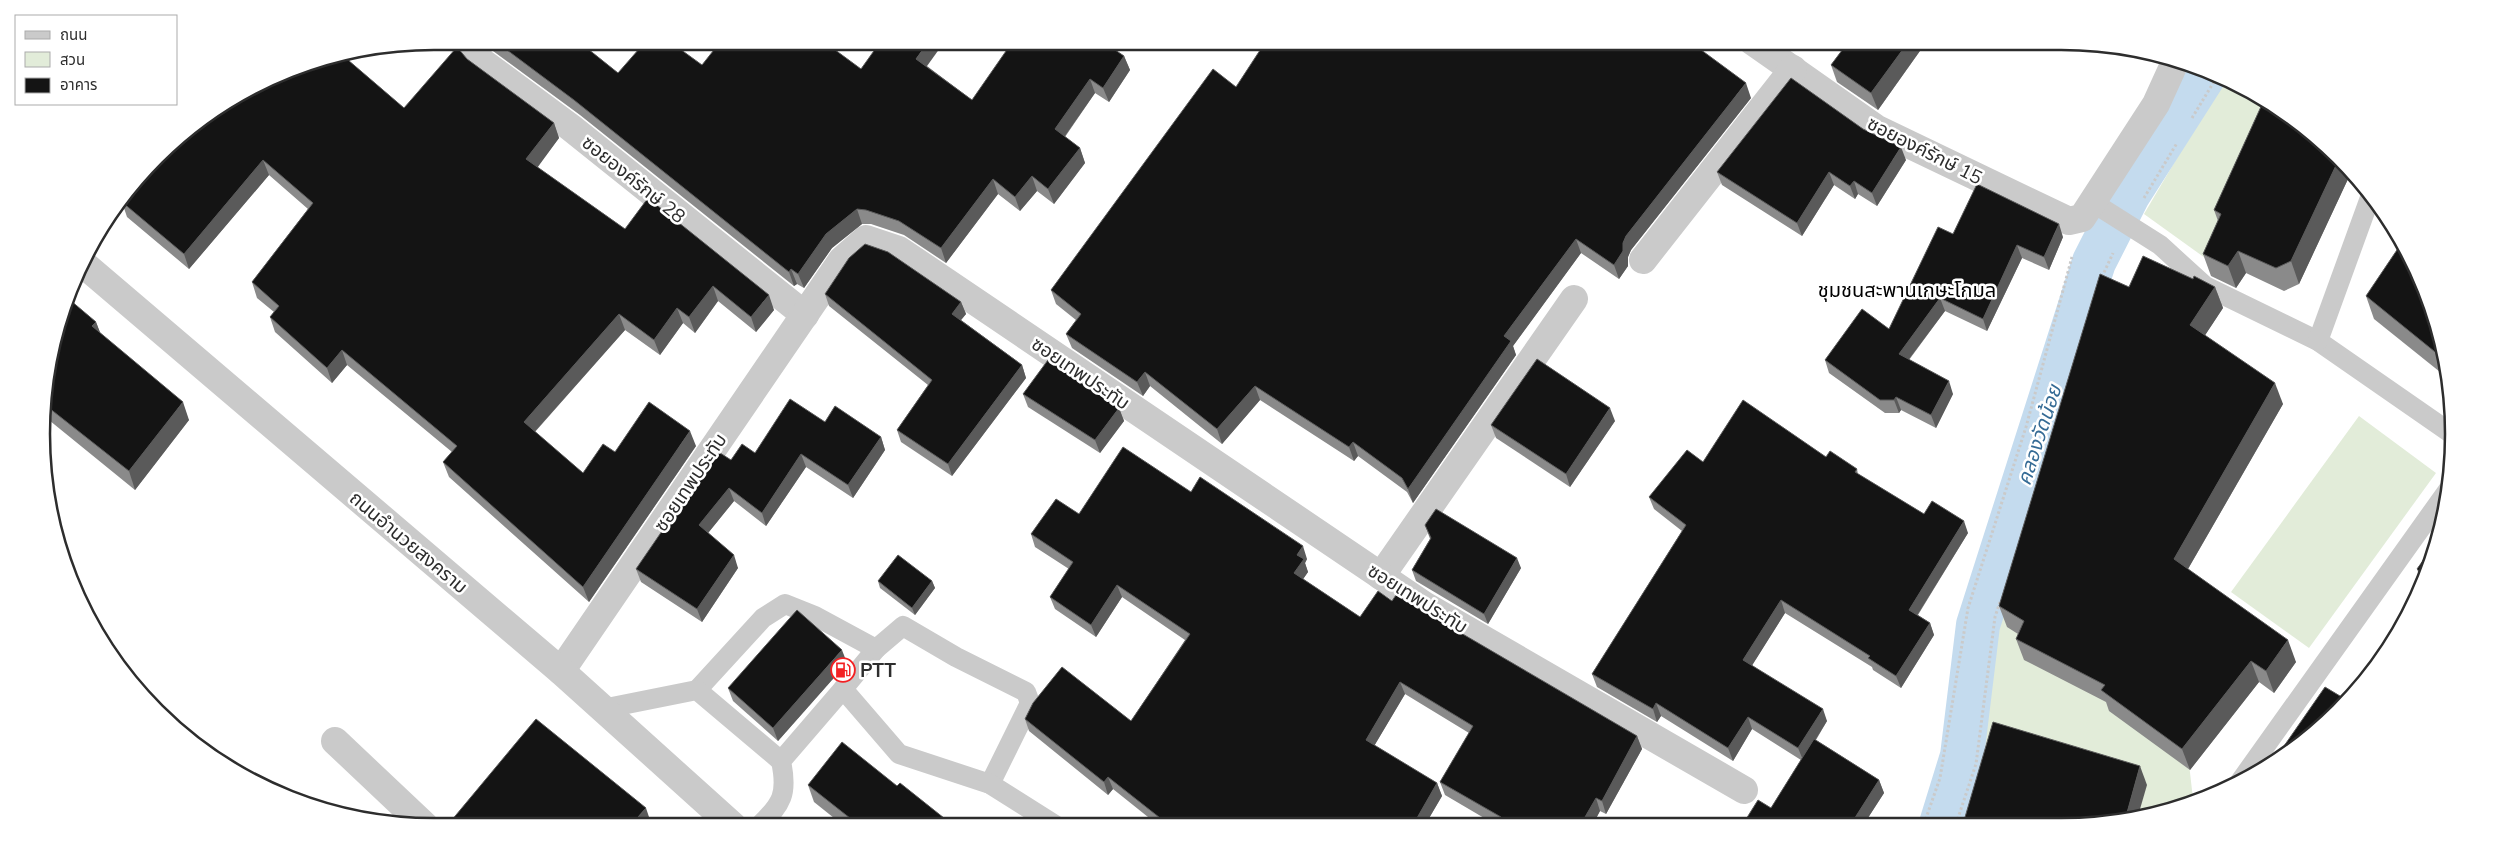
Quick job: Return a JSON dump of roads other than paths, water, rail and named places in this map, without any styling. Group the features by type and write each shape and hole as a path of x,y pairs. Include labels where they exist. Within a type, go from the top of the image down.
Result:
{"street":[{"name":"ซอยองค์รักษ์ 28","path":"473,50 482,62 570,127 804,315"},
{"name":"ซอยองค์รักษ์ 15","path":"1770,50 1793,69 1877,129 1912,147 2069,221 2092,209"},
{"path":"2092,209 2156,104 2173,67"},
{"path":"1643,260 1793,69"},
{"name":"ซอยเทพประทับ","path":"561,671 842,260 866,239 899,250 1424,605 1744,790"},
{"name":"ถนนอำนวยสงคราม","path":"88,268 561,671 723,818"},
{"path":"1381,576 1574,299"},
{"path":"335,741 416,817"}],"lane":[{"path":"2318,341 2368,203"},
{"path":"2092,209 2128,224 2160,245 2205,286 2318,341 2445,429"},
{"path":"2249,769 2439,503"},
{"path":"602,709 696,690 763,618 785,604 815,616 876,649"},
{"path":"781,761 876,649 903,626 956,657 1026,692 1030,703 990,784"},
{"path":"843,689 899,754 990,784 1042,818"},
{"path":"696,690 781,761 785,782 778,808 767,818"}],"waterway":[{"name":"คลองวัดน้อย","path":"1943,818 1962,756 1978,625 2094,262 2128,195 2203,77"}],"place":[{"name":"PTT","path":"843,670"}],"district":[{"name":"ชุมชนสะพานเกษะโกมล","path":"1907,290"}]}
